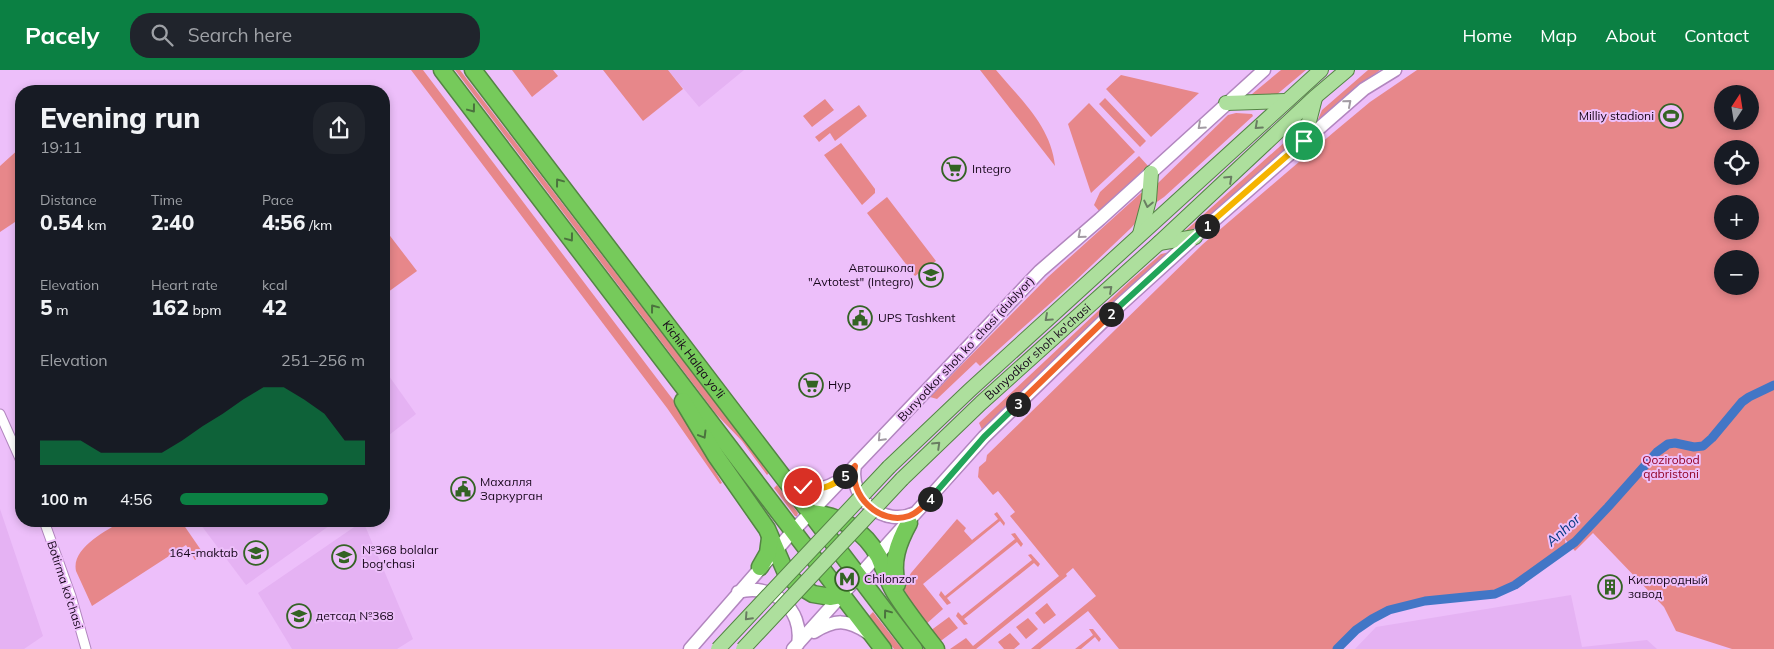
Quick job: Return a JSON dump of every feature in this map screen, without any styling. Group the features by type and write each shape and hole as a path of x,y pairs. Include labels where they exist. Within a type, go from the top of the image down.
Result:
{"highway":[{"name":"Kichik Halqa yo'li","path":"442,70 878,643"},
{"name":"Kichik Halqa yo'li","path":"476,71 914,649"},
{"path":"632,319 716,456 757,513 786,573 798,585 820,596 842,595"},
{"path":"705,415 731,436 766,479 770,480 775,476 774,465"},
{"path":"811,513 833,517 848,524 863,536 878,556 894,591 936,649"},
{"path":"904,605 894,576 894,566 898,545 914,517"},
{"path":"760,567 773,544"}],"main road":[{"name":"Bunyodkor shoh ko'chasi","path":"718,649 889,466 977,383 1321,70"},
{"name":"Bunyodkor shoh ko'chasi","path":"743,649 902,479 981,403 1160,243 1347,70"},
{"path":"1304,141 1316,97"},
{"path":"1226,103 1285,101"},
{"path":"1140,234 1149,200 1151,172"},
{"path":"1160,243 1195,237"}],"street":[{"name":"Bunyodkor shoh koʻchasi (dublyor)","path":"773,544 793,531 811,513 1040,271 1264,70"},
{"path":"795,647 984,437 1120,304 1364,89 1395,70"},
{"path":"0,414 15,447"},
{"path":"774,465 794,483 813,489 822,489 830,486 852,469 857,490 873,509 883,515 894,518 914,517"},
{"name":"Botirma ko'chasi","path":"46,527 71,596 86,649"},
{"path":"690,649 760,567"},
{"path":"738,592 763,590 784,600 796,621 798,633 795,647"},
{"path":"795,647 824,626 835,622 854,625 878,643"}],"shaded area":[{"path":"668,70 744,70 699,107"},
{"path":"390,377 416,414 390,434"},
{"path":"0,509 43,636 24,649 0,649"},
{"name":"164-maktab","path":"202,527 328,527 246,585"},
{"name":"№368 bolalar bog'chasi","path":"354,527 366,527 413,639 397,649 292,649 258,593"},
{"path":"1571,595 1582,647 1647,640 1657,649 1355,649 1376,627"}],"green space":[{"path":"411,70 423,70 674,401 722,483 720,484 667,408"},
{"path":"455,70 460,70 769,473 767,475 742,441 716,414"},
{"path":"512,70 553,70 558,76 532,97"},
{"path":"603,70 668,70 683,89 643,121"},
{"path":"980,70 996,70 1025,103 1048,138 1055,166"},
{"path":"1281,70 1306,70 1275,96 1246,99"},
{"path":"1368,70 1380,70 1317,122 1322,110"},
{"name":"Qozirobod qabristoni","path":"1417,70 1774,70 1774,649 1732,649 1676,631 1664,607 1593,533 1575,551 1565,539 1566,548 1532,574 1505,590 1495,594 1432,600 1401,606 1373,618 1354,632 1337,649 1119,649 1088,611 1040,649 1031,649 1096,596 1073,568 1066,574 1067,576 976,649 950,649 966,638 973,646 1059,576 1010,516 1015,512 998,491 993,495 978,477 979,467 986,461 987,455 1203,244 1370,102"},
{"path":"1121,75 1199,93 1151,137 1106,89"},
{"path":"1105,98 1146,141 1140,147 1099,104"},
{"path":"825,99 834,110 812,127 803,116"},
{"path":"1089,103 1135,152 1091,193 1068,124"},
{"path":"859,105 867,116 835,141 830,133 819,142 815,137"},
{"path":"1236,113 1252,114 1253,116 1154,204 1157,184 1228,115"},
{"path":"1297,131 1299,133 1298,138 1196,231 1183,233"},
{"path":"841,143 875,189 875,193 862,205 824,155"},
{"path":"15,152 15,222 0,232 0,166"},
{"path":"1139,156 1149,167 1100,212 1094,205 1100,192"},
{"path":"1141,193 1144,193 1139,219 1131,228 980,366 976,362 937,399 930,397 1048,277"},
{"path":"887,197 936,261 915,276 867,213"},
{"path":"390,236 417,271 390,291"},
{"path":"1170,252 984,434 979,423 1129,282 1161,254"},
{"path":"777,485 798,513 797,516 795,516 774,488"},
{"path":"997,512 1005,523 1004,526 1000,521 923,584 943,609 925,625 903,588 911,573 957,519 966,528 964,531 972,540 998,519 994,514"},
{"path":"112,527 185,527 203,553 195,560 186,545 92,606 76,571 76,563 84,548"},
{"path":"1015,533 1023,544 1021,547 1017,542 947,598 951,603 947,605 939,595 941,591 945,596 1015,539 1011,534"},
{"path":"1031,554 1040,564 1038,567 1034,563 964,619 968,624 964,625 956,616 958,612 962,616 1032,560 1028,555"},
{"path":"1047,603 1056,615 1044,624 1035,613"},
{"path":"873,612 902,649 894,649 869,616"},
{"path":"949,617 958,628 938,643 930,631"},
{"path":"1028,618 1038,629 1026,639 1016,627"},
{"path":"1089,629 1093,629 1101,639 1099,642 1095,637 1081,649 1075,649 1093,635"},
{"path":"1010,633 1020,644 1014,649 1004,649 998,642"}],"waterway":[{"name":"Anhor","path":"1337,649 1356,630 1389,610 1425,601 1495,594 1515,585 1575,542 1657,452 1668,444 1675,443 1694,447 1703,446 1742,402 1774,385"}],"place":[{"name":"Milliy stadioni","path":"1671,116"},
{"name":"Integro","path":"954,169"},
{"name":"Автошкола \"Avtotest\" (Integro)","path":"931,275"},
{"name":"UPS Tashkent","path":"860,318"},
{"name":"Нур","path":"811,385"},
{"name":"Махалля Заркурган","path":"463,489"},
{"name":"164-maktab","path":"256,553"},
{"name":"№368 bolalar bog'chasi","path":"344,557"},
{"name":"Chilonzor","path":"847,579"},
{"name":"Кислородный завод","path":"1610,587"},
{"name":"детсад №368","path":"299,616"}],"route":[{"path":"803,487 818,490 830,486 849,473 855,466 854,478 857,490 864,500 878,513 900,518 918,512 984,437 1120,304 1304,141"}]}
